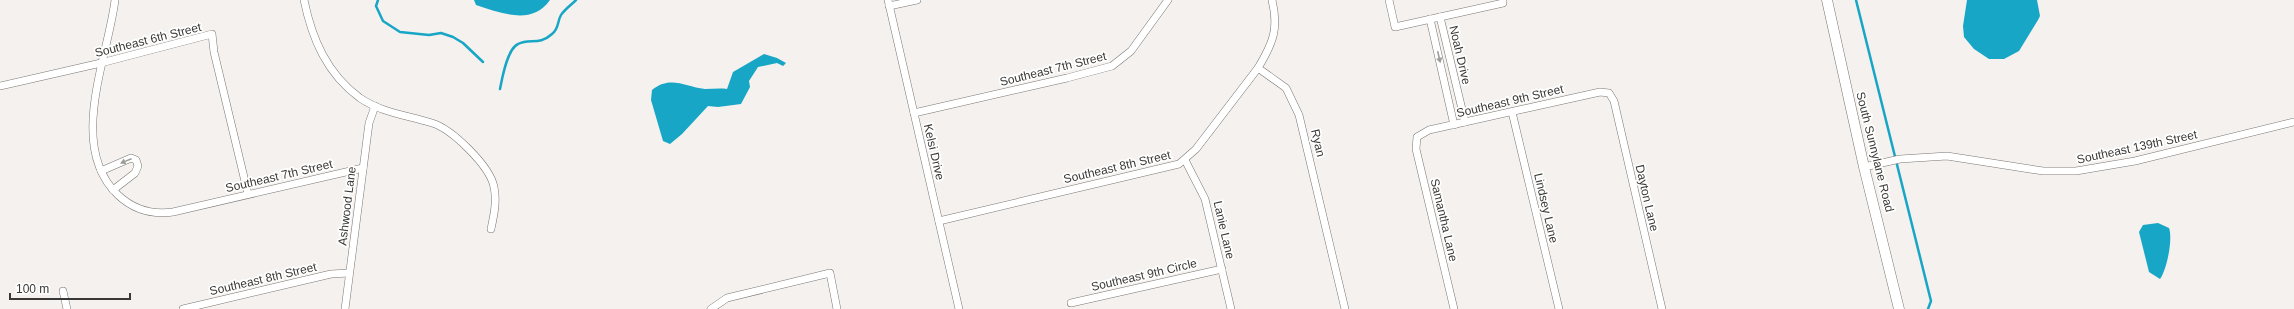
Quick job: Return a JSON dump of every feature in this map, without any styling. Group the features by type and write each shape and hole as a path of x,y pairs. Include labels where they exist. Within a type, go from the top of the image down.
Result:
{"street":[{"path":"113,190 135,173 138,166 136,160 131,158 101,172 95,142 93,122 96,89 115,0"},
{"path":"304,0 315,40 328,65 353,92 375,106 433,123 448,131 464,145 484,167 492,180 496,201 491,229"},
{"path":"888,3 917,0"},
{"name":"Southeast 7th Street","path":"914,113 1112,66 1131,51 1168,0"},
{"path":"1258,68 1270,48 1276,29 1272,0"},
{"path":"1389,0 1395,27 1430,20 1503,1"},
{"name":"South Sunnylane Road","path":"1827,0 1864,167 1899,309"},
{"name":"Kelsi Drive","path":"888,3 960,309"},
{"name":"Noah Drive","path":"1440,17 1465,122"},
{"name":"Noah Drive","path":"1430,20 1454,125"},
{"name":"Southeast 6th Street","path":"0,86 101,64 212,34 214,52 248,194"},
{"name":"Southeast 8th Street","path":"939,220 1165,168 1185,160 1196,149 1258,68"},
{"name":"Ryan","path":"1258,68 1286,88 1300,115 1345,309"},
{"name":"Southeast 9th Street","path":"1417,137 1429,130 1600,92 1609,93"},
{"name":"Dayton Lane","path":"1609,93 1614,101 1662,309"},
{"name":"Ashwood Lane","path":"345,309 369,123 375,106"},
{"name":"Lindsey Lane","path":"1512,112 1559,309"},
{"name":"Southeast 139th Street","path":"1864,167 1900,159 1947,156 2043,171 2076,171 2128,162 2294,122"},
{"name":"Samantha Lane","path":"1417,137 1416,149 1454,309"},
{"name":"Lanie Lane","path":"1185,160 1205,199 1231,309"},
{"name":"Southeast 7th Street","path":"101,172 113,190 131,206 146,212 167,212 363,168"},
{"name":"Southeast 9th Circle","path":"1071,303 1222,269"},
{"name":"Southeast 8th Street","path":"183,309 331,274 349,273"},
{"path":"712,308 734,296 830,273 837,309"},
{"path":"63,291 67,309"}],"water":[{"path":"474,0 550,0 543,8 534,13 516,15 506,14 476,5"},
{"path":"1967,0 2037,0 2040,16 2019,51 2004,59 1989,59 1974,49 1964,37 1963,26"},
{"path":"764,54 777,58 786,63 783,66 777,63 758,67 749,81 750,87 741,104 718,107 708,106 682,134 670,144 663,141 651,100 652,90 665,83 678,83 705,89 727,89 733,72"},
{"path":"2158,223 2169,228 2170,233 2169,254 2160,279 2149,272 2139,232 2143,225"}],"waterway":[{"path":"378,0 376,6 383,21 400,32 429,35 441,33 453,37 463,43 483,62"},
{"path":"500,89 508,58 514,47 522,42 539,41 547,38 556,30 562,13 576,0"},
{"path":"1856,0 1931,301 1928,309"}]}
